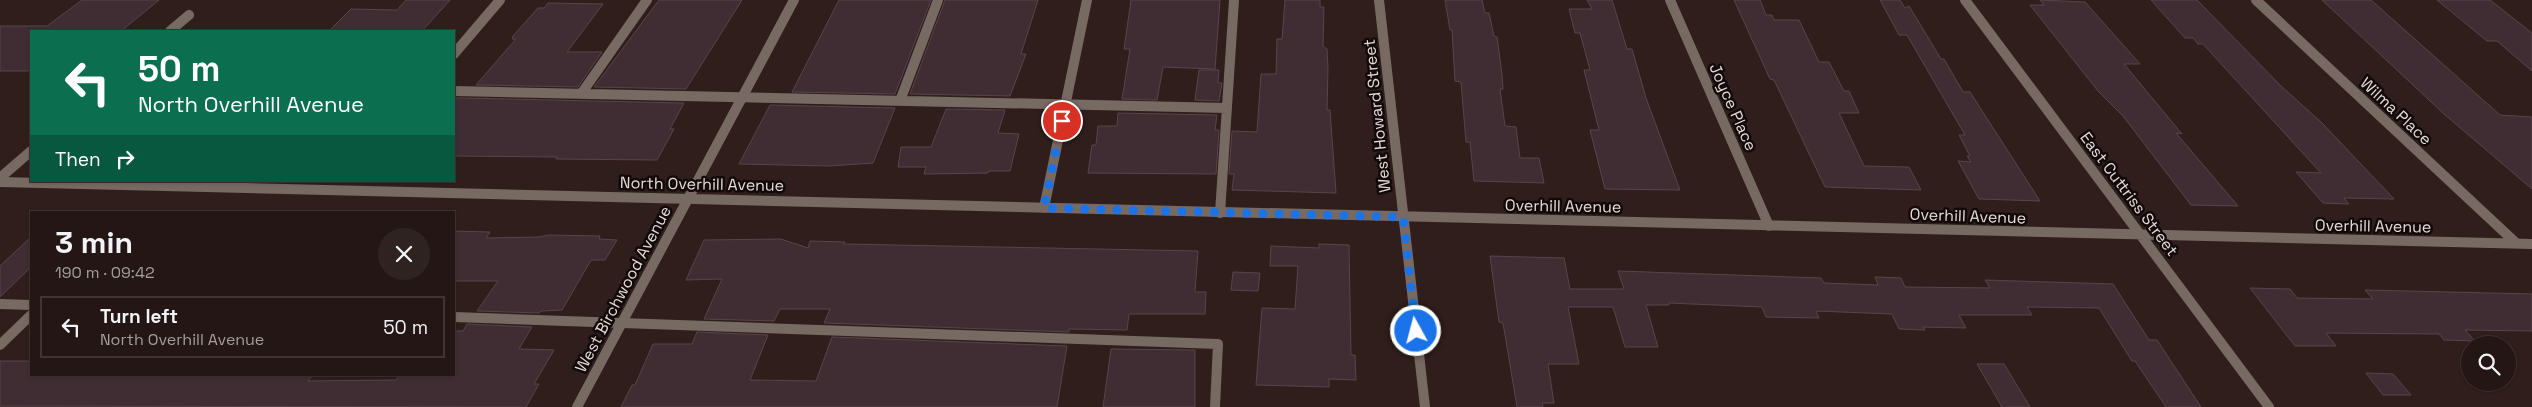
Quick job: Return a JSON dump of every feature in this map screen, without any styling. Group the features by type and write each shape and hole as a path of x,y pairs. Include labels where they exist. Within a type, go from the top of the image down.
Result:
{"street":[{"path":"455,53 500,0"},
{"path":"581,94 647,0"},
{"name":"West Birchwood Avenue","path":"577,407 794,0"},
{"path":"900,100 938,0"},
{"path":"1044,208 1087,0"},
{"path":"1220,213 1234,0"},
{"name":"West Howard Street","path":"1379,0 1425,407"},
{"name":"Joyce Place","path":"1670,0 1769,226"},
{"name":"East Cuttriss Street","path":"1965,0 2269,407"},
{"name":"Wilma Place","path":"2256,0 2516,244"},
{"path":"171,30 189,15"},
{"path":"455,91 1227,108"},
{"path":"0,178 30,152"},
{"name":"North Overhill Avenue","path":"0,182 1403,217"},
{"path":"339,190 345,182"},
{"name":"Overhill Avenue","path":"1403,217 2532,244"},
{"path":"0,304 30,305"},
{"path":"0,345 30,316"},
{"path":"455,318 622,322 1218,344 1216,407"}],"building":[{"path":"82,0 159,0 122,30 30,30 30,71 0,71 0,26 47,26"},
{"path":"406,0 450,0 423,30 330,30 351,9 397,10"},
{"path":"659,0 742,0 686,89 594,87"},
{"path":"839,0 931,0 895,94 792,92"},
{"path":"945,0 1038,0 1021,54 1026,54 1010,96 910,94"},
{"path":"1131,0 1220,0 1215,69 1163,67 1157,100 1122,99 1130,49 1124,49"},
{"path":"1285,0 1320,0 1320,7 1324,7 1323,46 1327,49 1328,68 1327,110 1330,110 1336,193 1232,190 1234,174 1229,174 1232,131 1257,132 1261,74 1276,74 1277,39 1282,39"},
{"path":"1445,0 1482,0 1485,13 1489,13 1494,36 1497,37 1503,89 1500,89 1505,126 1516,127 1520,158 1539,158 1544,183 1474,181 1470,142 1466,142 1461,82 1455,81 1452,30 1450,30"},
{"path":"1587,0 1612,0 1627,49 1632,49 1646,98 1680,190 1605,189 1590,130 1599,130 1584,70 1590,70 1580,33 1575,33 1569,9 1592,9"},
{"path":"1734,0 1760,0 1766,15 1772,15 1774,20 1799,20 1819,62 1829,62 1844,91 1849,91 1859,113 1839,113 1864,166 1909,167 1921,190 1825,187 1774,80 1770,79"},
{"path":"1880,0 1900,0 1905,8 1909,6 1963,92 1970,92 2040,201 1979,199 1958,161 1971,162 1967,156 1970,156 1959,135 1965,135 1907,35 1899,35"},
{"path":"2040,0 2085,2 2140,64 2124,64 2182,134 2176,133 2238,206 2191,205 2123,116 2098,91 2030,5 2044,5"},
{"path":"2151,0 2197,0 2281,86 2322,123 2394,199 2344,198 2349,204 2323,203 2296,172 2321,173 2203,44 2198,44 2193,38 2185,38"},
{"path":"2322,0 2371,0 2500,115 2532,117 2532,189 2444,114"},
{"path":"2437,0 2490,0 2532,33 2532,71 2497,41 2487,41"},
{"path":"548,3 603,4 567,52 602,52 578,87 476,85 516,39 512,39 513,36 538,8 544,8"},
{"path":"1199,70 1219,70 1218,83 1222,83 1219,101 1195,100"},
{"path":"455,98 684,103 670,129 674,129 657,160 556,159 557,157 455,156"},
{"path":"770,105 895,108 873,163 829,166 739,164"},
{"path":"946,109 1005,110 998,133 1019,134 1010,171 924,174 926,167 898,167 901,147 931,147"},
{"path":"1118,113 1217,115 1215,130 1219,130 1216,174 1088,173 1092,145 1096,145 1098,126 1117,126"},
{"path":"455,231 490,232 486,238 539,237 549,235 600,236 599,239 617,240 605,260 591,260 562,310 541,311 539,313 477,311 498,281 455,281"},
{"path":"30,238 30,268 0,297 0,266"},
{"path":"781,239 808,248 810,241 845,242 844,244 1198,251 1195,292 1206,292 1205,314 1129,314 1127,330 1069,329 1069,332 824,323 830,309 780,309 774,321 704,319 722,279 686,280 704,240"},
{"path":"1319,244 1349,245 1351,355 1355,355 1356,380 1329,379 1329,387 1256,385 1262,308 1295,309 1298,266 1270,266 1271,246 1319,248"},
{"path":"1490,256 1564,258 1570,289 1624,289 1618,271 1821,278 1824,283 1878,285 1875,277 1901,278 1905,287 1990,288 1985,280 2113,284 2149,340 2157,340 2201,407 2166,407 2135,361 2132,361 2099,308 2027,307 2032,315 1959,315 1966,328 1923,327 1925,330 1899,329 1892,314 1816,311 1819,318 1766,317 1762,307 1669,303 1669,305 1646,305 1658,347 1625,347 1613,307 1568,307 1579,364 1548,364 1554,403 1542,403 1543,407 1517,407 1503,323 1499,322"},
{"path":"1233,272 1260,273 1258,291 1231,290"},
{"path":"2250,288 2290,289 2297,298 2373,299 2365,290 2532,294 2532,331 2465,330 2470,336 2461,336 2461,341 2444,340 2439,334 2326,333 2336,346 2295,346"},
{"path":"467,324 532,327 519,349 554,350 534,384 539,384 526,407 0,406 0,361 30,361 30,376 312,376 308,381 396,380 399,376 455,376 455,331 463,331"},
{"path":"697,332 768,335 750,380 816,381 832,337 1067,346 1057,407 621,407 632,385 635,385 653,344 692,344"},
{"path":"1111,349 1195,350 1195,407 1103,407"},
{"path":"1977,364 2004,364 2030,407 2002,407"},
{"path":"2366,373 2393,374 2411,395 2383,395"}],"route":[{"path":"1062,121 1044,208 1403,217 1416,331"}]}
